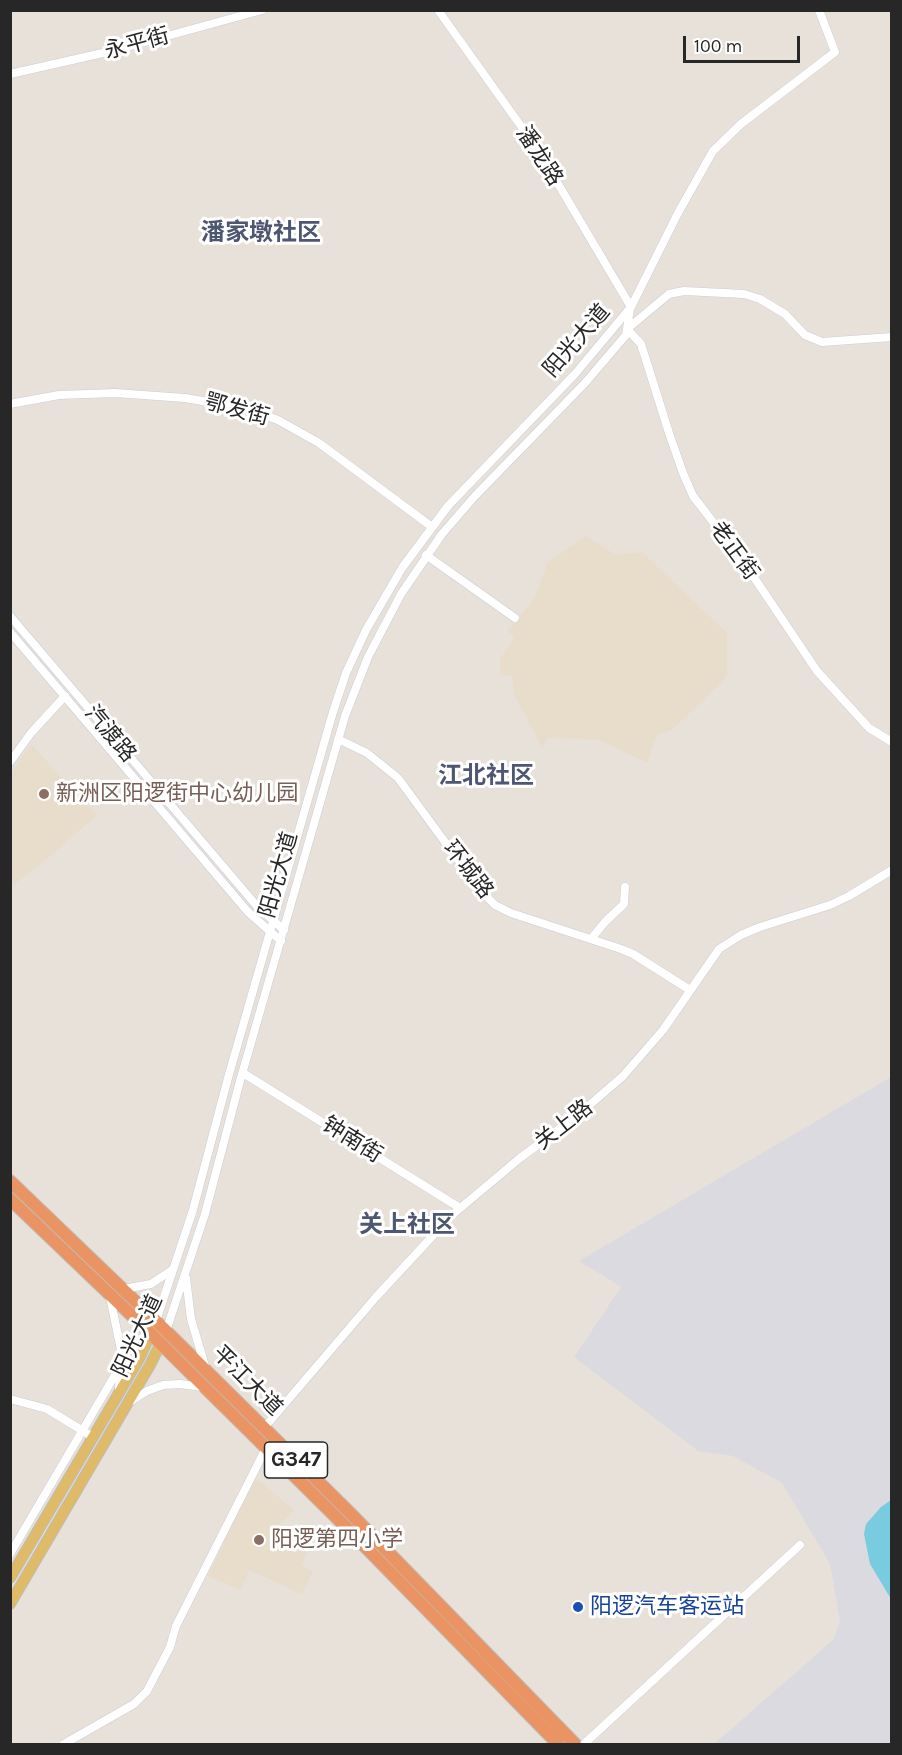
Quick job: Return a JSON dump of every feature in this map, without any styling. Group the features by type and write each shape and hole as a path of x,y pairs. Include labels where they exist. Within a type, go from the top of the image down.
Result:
{"highway":[{"name":"平江大道","path":"10,1181 124,1289 264,1428 451,1615 575,1744"},
{"name":"平江大道","path":"10,1199 161,1343 558,1744"}],"main road":[{"name":"阳光大道","path":"10,1578 119,1392 156,1321"},
{"name":"阳光大道","path":"10,1604 126,1405 166,1331"}],"street":[{"name":"永平街","path":"10,74 116,50 262,10"},
{"name":"潘龙路","path":"438,10 538,150 631,307"},
{"path":"631,307 678,213 713,151 741,124 835,52 819,10"},
{"path":"627,328 669,294 684,291 744,294 760,298 784,314 805,335 822,342 891,338"},
{"name":"阳光大道","path":"166,1331 205,1214 338,739 351,697 368,657 401,594 426,555 475,496 592,375 626,335 631,307"},
{"name":"阳光大道","path":"156,1321 193,1210 228,1078 330,722 346,673 366,630 390,588 432,527 466,487 575,374 631,307"},
{"name":"老正街","path":"627,328 641,344 669,433 693,496 741,558 817,671 869,728 891,742"},
{"name":"鄂发街","path":"10,404 59,395 115,393 185,398 244,408 278,420 319,443 432,527"},
{"path":"426,555 515,618"},
{"name":"汽渡路","path":"10,616 256,905 284,930"},
{"name":"汽渡路","path":"10,632 248,912 282,940"},
{"path":"10,762 31,733 65,696"},
{"name":"环城路","path":"338,739 367,753 398,778 481,891 495,904 511,913 633,954 690,990"},
{"name":"关上路","path":"264,1428 376,1296 460,1208 520,1158 578,1115 623,1076 663,1030 719,949 730,941 760,927 830,905 891,870"},
{"path":"591,939 624,904 625,887"},
{"name":"钟南街","path":"243,1073 460,1208"},
{"path":"124,1289 151,1284 174,1269"},
{"path":"186,1273 191,1319 208,1373"},
{"path":"109,1293 117,1322 122,1363 119,1392"},
{"path":"10,1554 122,1363"},
{"path":"126,1405 147,1391 163,1386 189,1384 206,1388"},
{"path":"10,1399 47,1409 93,1437"},
{"path":"64,1744 134,1704 147,1691 170,1647 176,1626 266,1448"},
{"path":"584,1744 800,1545"}],"shaded area":[{"path":"586,536 616,555 642,552 727,633 727,677 672,730 659,734 654,741 648,763 599,740 548,738 542,748 514,694 512,676 500,676 500,659 514,637 507,631 534,599 548,562"},
{"name":"新洲区阳逻街中心幼儿园","path":"31,744 97,815 15,884 10,880 11,773"},
{"path":"891,1077 891,1744 714,1744 833,1640 840,1622 830,1564 782,1483 733,1456 698,1451 574,1357 621,1287 579,1261"},
{"name":"阳逻第四小学","path":"254,1479 261,1482 294,1510 278,1527 307,1553 301,1566 313,1571 302,1594 249,1570 241,1590 208,1576"}],"water":[{"path":"891,1500 891,1599 870,1564 864,1534 866,1524 881,1507"}],"place":[{"name":"新洲区阳逻街中心幼儿园","path":"44,794"},
{"name":"阳逻第四小学","path":"259,1540"},
{"name":"阳逻汽车客运站","path":"578,1607"}],"district":[{"name":"潘家墩社区","path":"261,233"},
{"name":"江北社区","path":"486,776"},
{"name":"关上社区","path":"407,1225"}]}
